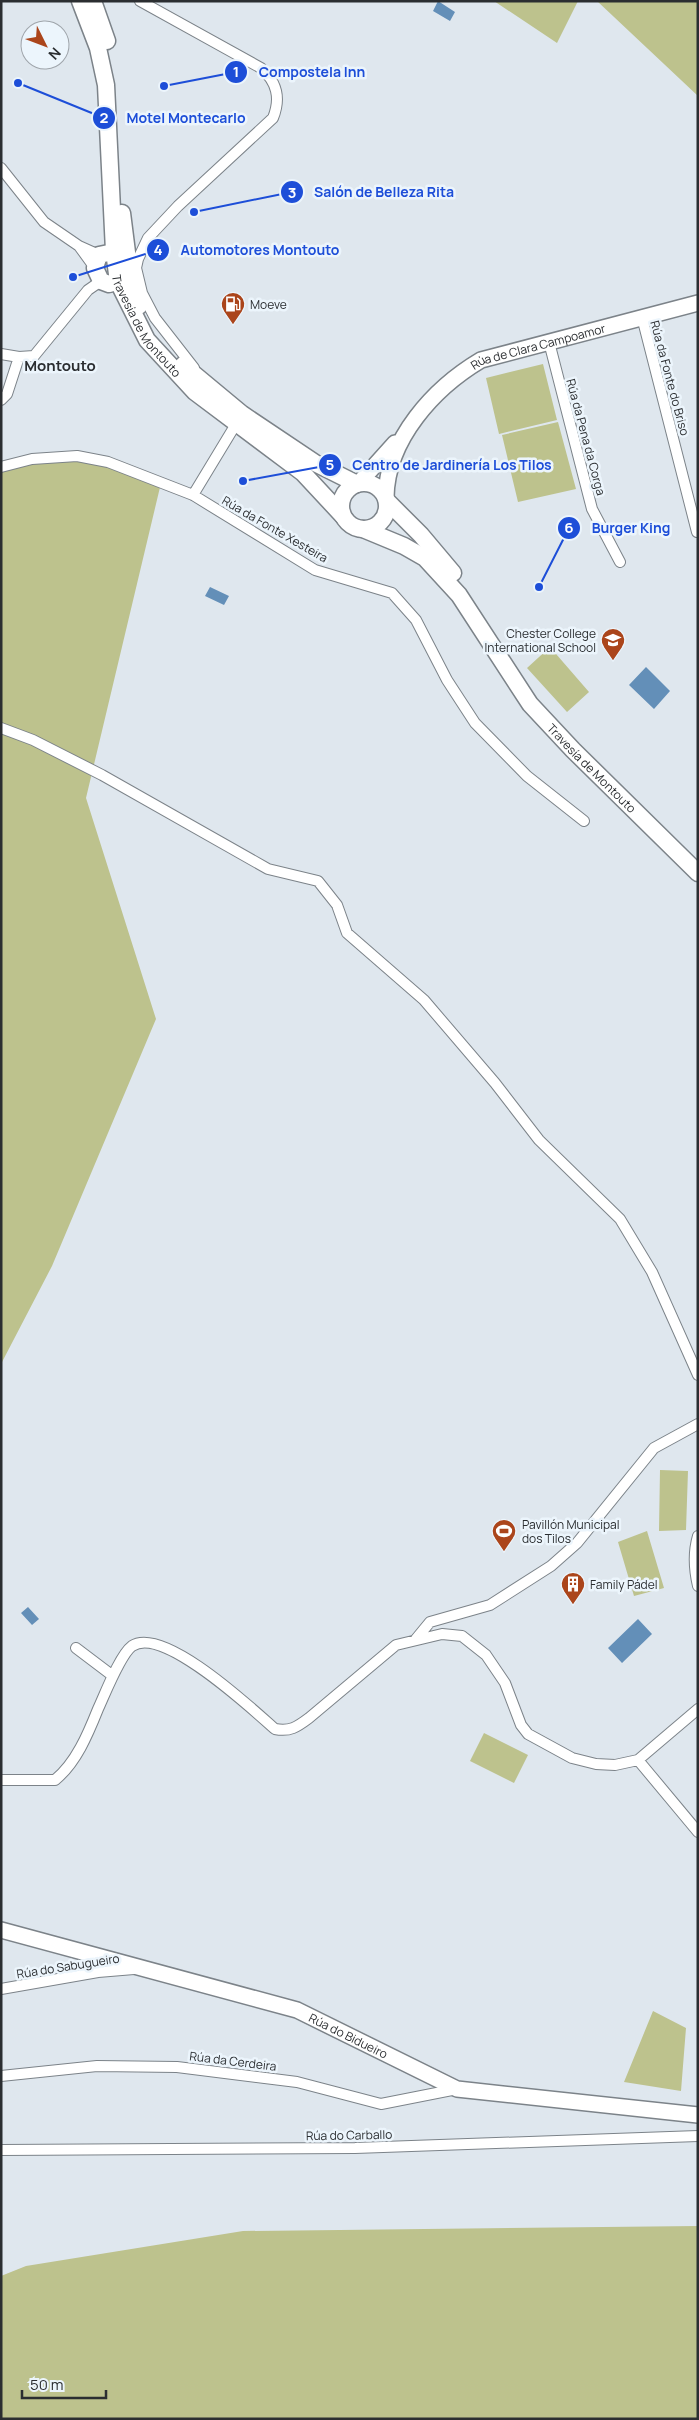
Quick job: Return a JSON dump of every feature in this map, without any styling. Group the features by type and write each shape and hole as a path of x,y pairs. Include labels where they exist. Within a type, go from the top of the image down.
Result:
{"main road":[{"name":"Travesía de Montouto","path":"80,1 98,48 106,85 109,181 107,261 124,279 154,335 194,377 239,419 303,472 351,525 404,546 425,558 459,596 530,704 573,750 694,870"},
{"name":"Travesía de Montouto","path":"93,1 107,41 112,75 107,261"},
{"path":"107,261 110,284 124,279"},
{"name":"Travesía de Montouto","path":"239,419 314,463 358,483 372,484 421,535 470,593 500,649 504,664"},
{"path":"343,516 341,503 343,497 351,487 358,483"},
{"path":"363,529 370,528 382,521 385,515 386,499"}],"street":[{"path":"142,2 261,68 271,77 278,96 278,105 273,118 178,206 148,238 136,268 142,293 155,318 193,367 226,397 239,419 193,495"},
{"path":"1,168 44,222 79,246 107,261 88,290 34,356 19,357 1,354"},
{"name":"Rúa de Clara Campoamor","path":"406,434 427,405 456,375 481,360 698,303"},
{"name":"Rúa da Fonte do Briso","path":"642,317 697,532"},
{"name":"Rúa da Pena da Corga","path":"549,342 592,509 620,562"},
{"path":"1,400 8,394 19,357"},
{"path":"358,483 388,450 406,434"},
{"path":"386,499 386,478 394,455 406,434"},
{"name":"Rúa da Fonte Xesteira","path":"1,467 32,459 77,456 108,462 193,495 315,570 392,593 416,620 447,680 475,723 526,776 584,821"},
{"path":"1,728 33,740 102,775 268,869 318,881 337,905 347,933 424,1000 489,1075 539,1140 620,1219 652,1272 698,1375"},
{"path":"416,1639 430,1622 490,1605 551,1566 577,1543 654,1448 698,1424"},
{"path":"698,1536 695,1547 695,1572 698,1586"},
{"path":"1,1780 55,1780 66,1771 88,1733 126,1651 133,1645 144,1642 182,1656 223,1683 275,1729 285,1731 295,1729 396,1645 442,1634 462,1636 486,1655 505,1683 521,1725 528,1734 572,1758 596,1764 615,1765 638,1760 698,1710"},
{"path":"76,1648 113,1676"},
{"path":"638,1760 698,1832"},
{"name":"Rúa do Bidueiro","path":"1,1930 297,2010 457,2089 698,2115"},
{"name":"Rúa do Sabugueiro","path":"1,1989 98,1972 139,1968"},
{"name":"Rúa da Cerdeira","path":"1,2076 97,2066 177,2067 298,2082 381,2104 457,2089"},
{"name":"Rúa do Carballo","path":"1,2150 355,2148 698,2136"}],"green space":[{"path":"494,1 578,1 557,43"},
{"path":"597,1 698,1 698,96"},
{"path":"543,364 557,420 499,434 486,378"},
{"path":"558,422 576,489 518,502 502,435"},
{"path":"80,460 100,463 161,483 86,798 156,1019 52,1266 1,1364 1,471 35,464"},
{"path":"550,647 589,692 567,712 527,668"},
{"path":"660,1470 688,1471 686,1530 659,1531"},
{"path":"647,1531 664,1588 634,1596 618,1542"},
{"path":"484,1733 528,1755 514,1783 470,1761"},
{"path":"653,2011 686,2028 681,2091 624,2082"},
{"path":"698,2226 698,2419 1,2419 1,2276 26,2266 243,2231"}],"water":[{"path":"438,1 455,12 450,21 433,11"},
{"path":"210,587 229,596 224,605 205,596"},
{"path":"646,667 670,691 654,709 629,685"},
{"path":"28,1607 39,1619 32,1625 21,1613"},
{"path":"638,1619 652,1634 622,1663 608,1648"}],"place":[{"name":"Motel Montecarlo","path":"18,83"},
{"name":"Compostela Inn","path":"164,86"},
{"name":"Salón de Belleza Rita","path":"194,212"},
{"name":"Automotores Montouto","path":"73,277"},
{"name":"Moeve","path":"233,325"},
{"name":"Centro de Jardinería Los Tilos","path":"243,481"},
{"name":"Burger King","path":"539,587"},
{"name":"Chester College International School","path":"613,661"},
{"name":"Pavillón Municipal dos Tilos","path":"504,1552"},
{"name":"Family Pádel","path":"573,1605"}],"district":[{"name":"Montouto","path":"60,365"}]}
